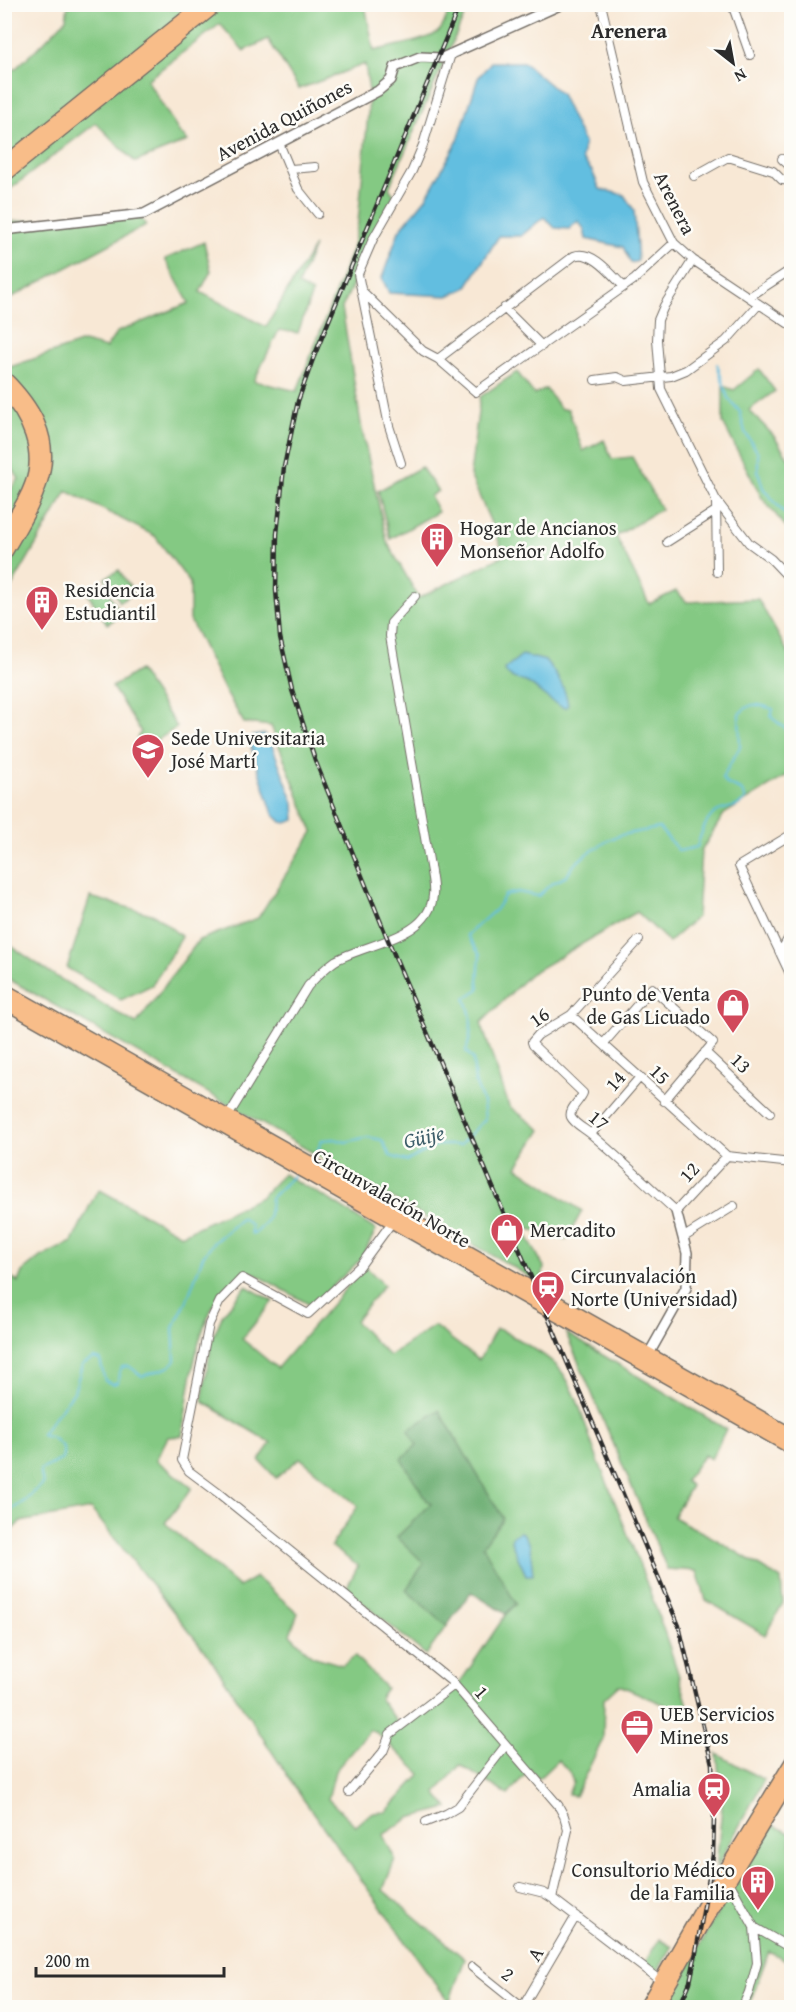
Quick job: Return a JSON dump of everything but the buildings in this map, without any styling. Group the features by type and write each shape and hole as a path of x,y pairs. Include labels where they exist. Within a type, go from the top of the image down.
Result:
{"main road":[{"path":"4,164 203,4"},
{"path":"4,176 218,4"},
{"path":"4,377 21,394 32,411 45,441 45,459 43,482 32,508 4,555"},
{"path":"4,391 17,404 30,428 36,460 32,483 24,502 4,534"},
{"name":"Circunvalación Norte","path":"4,990 297,1161 646,1359 792,1448"},
{"name":"Circunvalación Norte","path":"4,1002 226,1120"},
{"name":"Circunvalación Norte","path":"646,1359 792,1435"},
{"path":"645,2007 664,1983 792,1761"},
{"path":"727,1877 792,1777"},
{"path":"656,2007 664,1983"}],"street":[{"name":"Avenida Quiñones","path":"4,230 144,214 378,92 391,80 395,67 420,57 437,59 451,54 562,4"},
{"name":"Arenera","path":"601,4 643,182 674,243 693,260 792,326"},
{"path":"732,4 750,55"},
{"path":"401,463 389,426 358,274 361,263 412,171 423,146 451,54"},
{"path":"279,143 298,189 318,214"},
{"path":"694,176 728,157 773,171 782,180 792,181"},
{"path":"782,159 792,168"},
{"path":"291,169 315,167"},
{"path":"361,290 423,351 438,359 476,392 624,287 674,243"},
{"path":"438,359 574,256 586,255 602,265 624,287"},
{"path":"693,260 658,320 661,389 716,500 749,543 771,559 792,581"},
{"path":"749,297 792,269"},
{"path":"595,380 617,377 626,381 671,376 686,370 726,341 759,304"},
{"path":"504,308 542,346"},
{"path":"716,500 714,512 717,572"},
{"path":"667,542 714,512"},
{"path":"226,1120 308,986 320,973 337,960 415,927 430,907 433,896 432,872 390,636 391,622 415,596"},
{"path":"792,834 739,866 792,978"},
{"path":"780,953 792,932"},
{"name":"16","path":"535,1048 532,1042 538,1035 571,1015 639,940"},
{"name":"13","path":"604,1043 652,988 713,1043 705,1052 770,1113"},
{"name":"15","path":"571,1015 604,1043 664,1101 727,1155"},
{"name":"17","path":"535,1048 583,1093 571,1110 571,1116 676,1211"},
{"path":"664,1101 705,1052"},
{"name":"14","path":"591,1134 640,1077"},
{"path":"727,1155 792,1163"},
{"name":"12","path":"676,1211 727,1155"},
{"path":"684,1237 734,1206"},
{"path":"646,1359 686,1288 687,1253 676,1211"},
{"name":"1","path":"396,1217 360,1266 308,1314 242,1278 220,1300 209,1324 182,1460 189,1471 454,1685 558,1805 564,1816 567,1830 552,1898"},
{"path":"349,1792 383,1752 390,1734 454,1685"},
{"path":"426,1822 458,1807 506,1745"},
{"path":"727,1877 754,1927 757,1963 742,2007"},
{"path":"520,1887 544,1893 552,1898 664,1983"},
{"name":"A","path":"522,2007 576,1916"},
{"path":"754,1927 792,1949"},
{"name":"2","path":"472,1967 522,2007"}],"green space":[{"path":"68,5 365,5 374,51 434,34 443,25 451,5 469,5 389,188 394,195 342,308 362,430 387,542 419,598 505,555 470,475 480,397 517,372 534,394 546,389 561,409 568,409 583,451 604,440 612,459 632,457 661,509 616,536 649,604 676,591 687,602 758,599 791,658 791,773 724,814 701,851 697,917 669,942 637,912 530,974 481,1023 509,1106 541,1130 517,1167 582,1211 566,1240 522,1227 544,1267 541,1283 5,977 5,942 57,977 136,1024 199,940 258,918 313,832 271,726 244,723 225,691 190,620 190,583 155,536 67,491 5,598 5,496 19,479 5,457 5,359 10,367 83,342 106,348 117,332 189,303 165,259 204,242 211,271 200,292 266,327 314,246 298,285 312,293 298,333 279,330 254,381 297,391 352,250 358,223 368,114 369,91 365,64 299,89 268,39 244,51 220,24 147,80 179,132 188,141 135,162 96,123 5,193 5,70 15,69 44,42 66,19"},
{"path":"139,215 146,225 5,301 5,222"},
{"path":"759,369 775,391 749,410 773,435 791,459 791,533 762,498 723,423 723,386 734,390"},
{"path":"421,467 438,491 430,496 438,512 390,539 378,491"},
{"path":"119,570 134,593 120,602 105,578"},
{"path":"103,584 122,615 107,624 88,594"},
{"path":"139,670 177,727 144,749 137,737 141,732 112,687"},
{"path":"90,897 155,915 182,937 152,985 121,1000 67,968"},
{"path":"283,1174 330,1200 376,1230 362,1258 312,1306 252,1272 229,1284 216,1301 200,1337 182,1436 168,1437 156,1460 192,1488 165,1523 239,1587 256,1577 298,1613 290,1634 312,1656 342,1665 355,1656 386,1688 379,1698 401,1728 457,1687 506,1614 516,1604 408,1430 417,1445 431,1503 425,1563 406,1590 447,1626 426,1655 346,1589 358,1566 331,1546 358,1506 300,1458 276,1478 259,1460 271,1443 202,1401 212,1340 223,1314 246,1286 273,1301 242,1339 277,1368 365,1266 384,1285 355,1321 389,1356 434,1326 479,1360 496,1329 502,1330 544,1355 564,1375 579,1405 648,1586 691,1716 619,1685 604,1699 603,1739 575,1796 568,1795 573,1782 569,1771 558,1760 538,1779 530,1769 508,1795 460,1765 436,1793 448,1808 409,1818 383,1835 395,1859 383,1890 465,1959 449,2002 301,1796 209,1656 91,1509 20,1522 5,1537 4,1272 18,1282 22,1272 39,1258 72,1242 95,1195 100,1190 181,1235 261,1197","holes":["370,1730 377,1733 421,1774 386,1812 371,1813 356,1826 328,1799 335,1771"]},
{"path":"566,1333 726,1429 711,1459 704,1455 685,1481 691,1486 673,1517 717,1540 781,1579 783,1603 765,1635 706,1600 697,1571 667,1569"},
{"path":"439,1410 503,1518 483,1546 516,1604 506,1614 471,1592 447,1626 406,1590 424,1563 397,1537 431,1504 401,1459 417,1445 408,1430"},
{"path":"717,1754 764,1780 716,1869 722,1807"},
{"path":"766,1821 791,1834 791,1963 769,1951 748,2007 664,2008 732,1887"},
{"path":"659,1939 672,1947 656,1974 644,1964"}],"water":[{"path":"491,62 523,62 561,94 584,143 582,159 592,171 600,189 624,195 634,210 638,261 631,263 623,247 586,239 584,229 578,221 569,229 555,228 544,217 521,236 499,236 466,288 448,296 389,293 382,278 399,231 426,198 458,140 478,78"},
{"path":"522,655 546,661 563,687 568,705 565,708 555,704 528,683 511,677 506,672 504,669"},
{"path":"264,734 270,740 294,803 295,820 286,823 281,822 273,814 251,747 250,739 253,736"},
{"path":"519,1532 523,1533 530,1546 533,1575 526,1575 511,1542 512,1537"}],"waterway":[{"path":"717,364 728,398 740,412 745,432 758,453 758,471 763,488 784,513 792,516"},
{"name":"Güije","path":"311,1159 316,1154 322,1140 334,1139 346,1142 367,1137 382,1140 390,1156 407,1161 437,1145 460,1145 485,1119 483,1102 475,1082 473,1059 466,1051 471,1024 465,998 479,989 480,955 467,935 496,909 505,895 518,892 538,896 551,884 567,876 572,867 585,855 621,835 659,828 679,851 697,847 703,828 711,816 738,805 746,799 741,790 727,784 722,778 740,747 739,714 751,705 773,709 771,717 792,734"},
{"name":"Güije","path":"4,1515 26,1500 43,1483 40,1470 63,1459 63,1447 53,1438 41,1435 74,1392 82,1365 93,1358 100,1360 105,1381 113,1384 118,1382 122,1367 129,1366 142,1376 169,1367 175,1361 173,1328 186,1303 203,1256 213,1243 242,1218 251,1225 251,1233 254,1234 259,1230 267,1219 271,1198 296,1173"}],"railway":[{"path":"460,4 313,359 298,401 284,467 277,534 276,590 280,637 292,690 315,760 388,940 679,1626 712,1764 714,1818 713,1855 695,1958 690,1982 679,2008"}],"place":[{"name":"Hogar de Ancianos Monseñor Adolfo","path":"437,568"},
{"name":"Residencia Estudiantil","path":"42,631"},
{"name":"Sede Universitaria José Martí","path":"148,779"},
{"name":"Punto de Venta de Gas Licuado","path":"733,1034"},
{"name":"Mercadito","path":"507,1259"},
{"name":"Circunvalación Norte (Universidad)","path":"548,1316"},
{"name":"UEB Servicios Mineros","path":"637,1755"},
{"name":"Amalia","path":"714,1818"},
{"name":"Consultorio Médico de la Familia","path":"758,1911"}],"district":[{"name":"Arenera","path":"629,31"}]}
